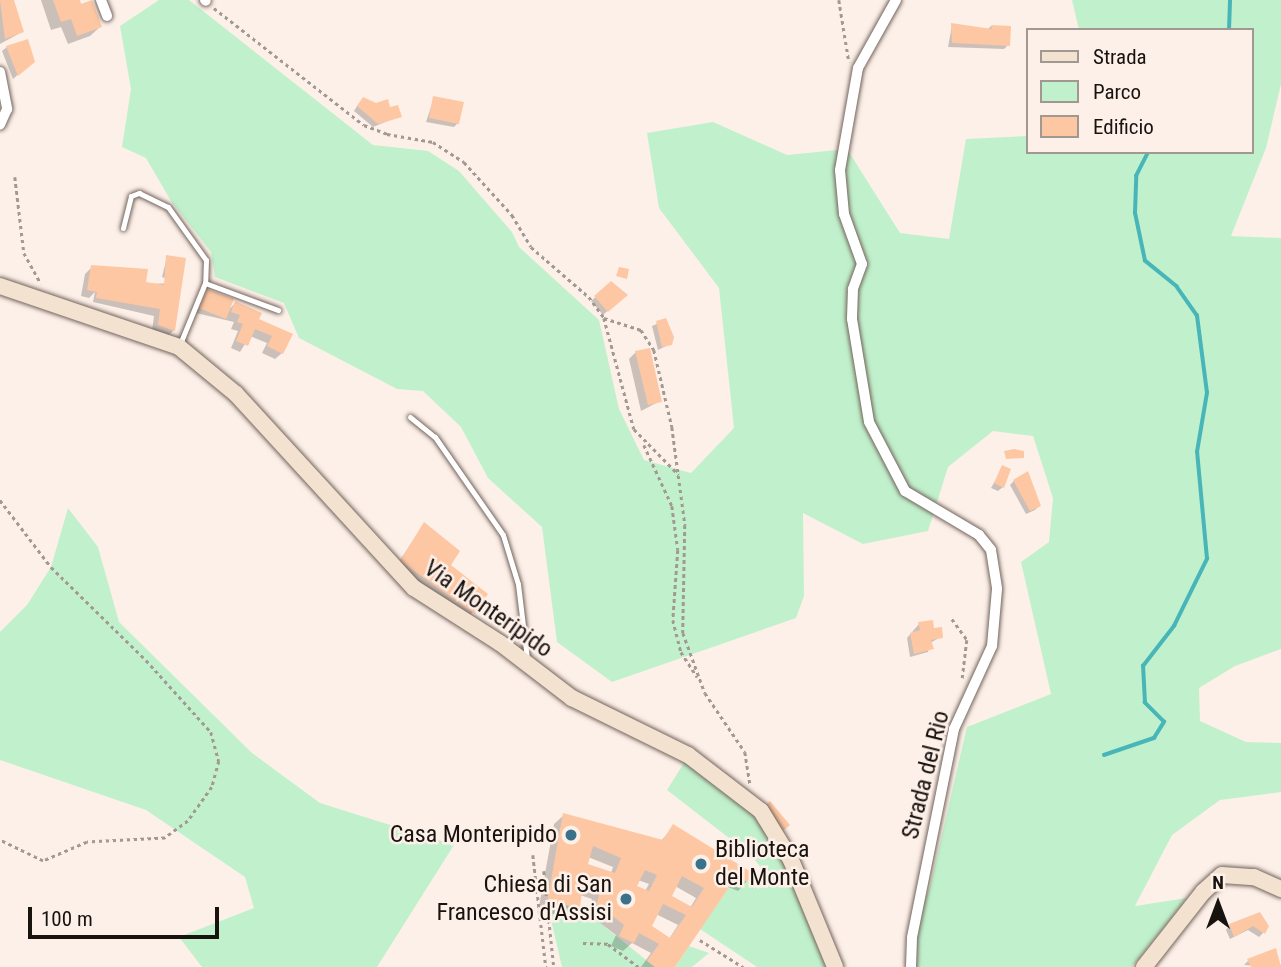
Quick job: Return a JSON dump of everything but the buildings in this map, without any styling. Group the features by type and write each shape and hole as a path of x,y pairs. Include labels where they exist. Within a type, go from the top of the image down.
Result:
{"street":[{"path":"101,0 107,16"},
{"name":"Strada del Rio","path":"896,0 859,68 840,170 844,214 862,264 853,289 852,319 869,422 905,491 979,535 990,550 997,589 992,646 954,729 912,938 911,967"},
{"path":"0,72 7,109 0,125"},
{"name":"Via Monteripido","path":"0,285 50,306 179,347 236,394 414,588 572,698 688,755 761,811 791,860 835,967"},
{"path":"1144,967 1203,892 1222,875 1254,877 1281,889"}],"lane":[{"path":"123,228 131,196 139,193 168,207 206,260 205,283 179,347"},
{"path":"205,283 278,310"},
{"path":"410,417 435,437 503,535 518,584 528,665"}],"path":[{"path":"839,0 849,66"},
{"path":"206,1 365,125 387,134 433,142 464,162 512,215 531,247 589,297 604,318 626,411 672,506 678,550 673,620 681,652 745,752 750,789"},
{"path":"15,177 24,253 50,306"},
{"path":"604,318 641,330 654,350 680,475 687,542 681,612 700,681"},
{"path":"641,439 680,475"},
{"path":"0,500 51,567 146,660 211,732 219,761 212,788 188,821 165,838 87,842 43,861 0,840"},
{"path":"952,619 967,640 957,694"},
{"path":"533,855 546,967"},
{"path":"544,871 554,967"},
{"path":"700,940 743,967"},
{"path":"583,943 608,944 638,967"}],"green space":[{"path":"159,0 189,0 373,145 428,151 459,171 512,232 519,247 599,320 619,409 644,460 691,473 734,428 719,288 659,208 647,133 713,122 787,155 847,149 900,233 949,239 966,139 1026,136 1026,154 1253,154 1253,28 1079,28 1072,0 1281,0 1281,84 1266,148 1231,236 1281,238 1281,649 1235,666 1199,688 1200,721 1246,742 1281,743 1281,792 1220,800 1172,835 1135,906 1187,898 1132,967 911,967 912,938 930,886 967,727 1051,694 1021,562 1049,542 1053,498 1033,436 993,431 948,467 928,531 863,544 803,513 804,596 796,618 612,682 557,642 542,527 488,478 461,427 423,391 397,389 299,338 284,303 215,277 211,252 171,201 146,158 122,147 131,89 120,26"},
{"path":"68,508 98,547 119,622 252,753 320,803 454,845 377,967 202,967 179,937 254,908 245,877 146,810 0,760 0,632 27,605 51,567"},
{"path":"687,758 769,825 831,967 757,967 700,929 736,877 748,882 751,872 774,885 751,855 667,790"},
{"path":"547,903 580,907 655,967 562,967"},
{"path":"689,946 709,953 692,967 675,967"}],"waterway":[{"path":"1229,28 1230,0"},
{"path":"1104,755 1154,738 1164,722 1145,703 1143,666 1174,626 1207,559 1197,452 1207,393 1197,316 1177,287 1145,261 1135,213 1136,176 1147,154"}],"place":[{"name":"Casa Monteripido","path":"571,835"},
{"name":"Biblioteca del Monte","path":"701,864"},
{"name":"Chiesa di San Francesco d'Assisi","path":"626,899"}]}
